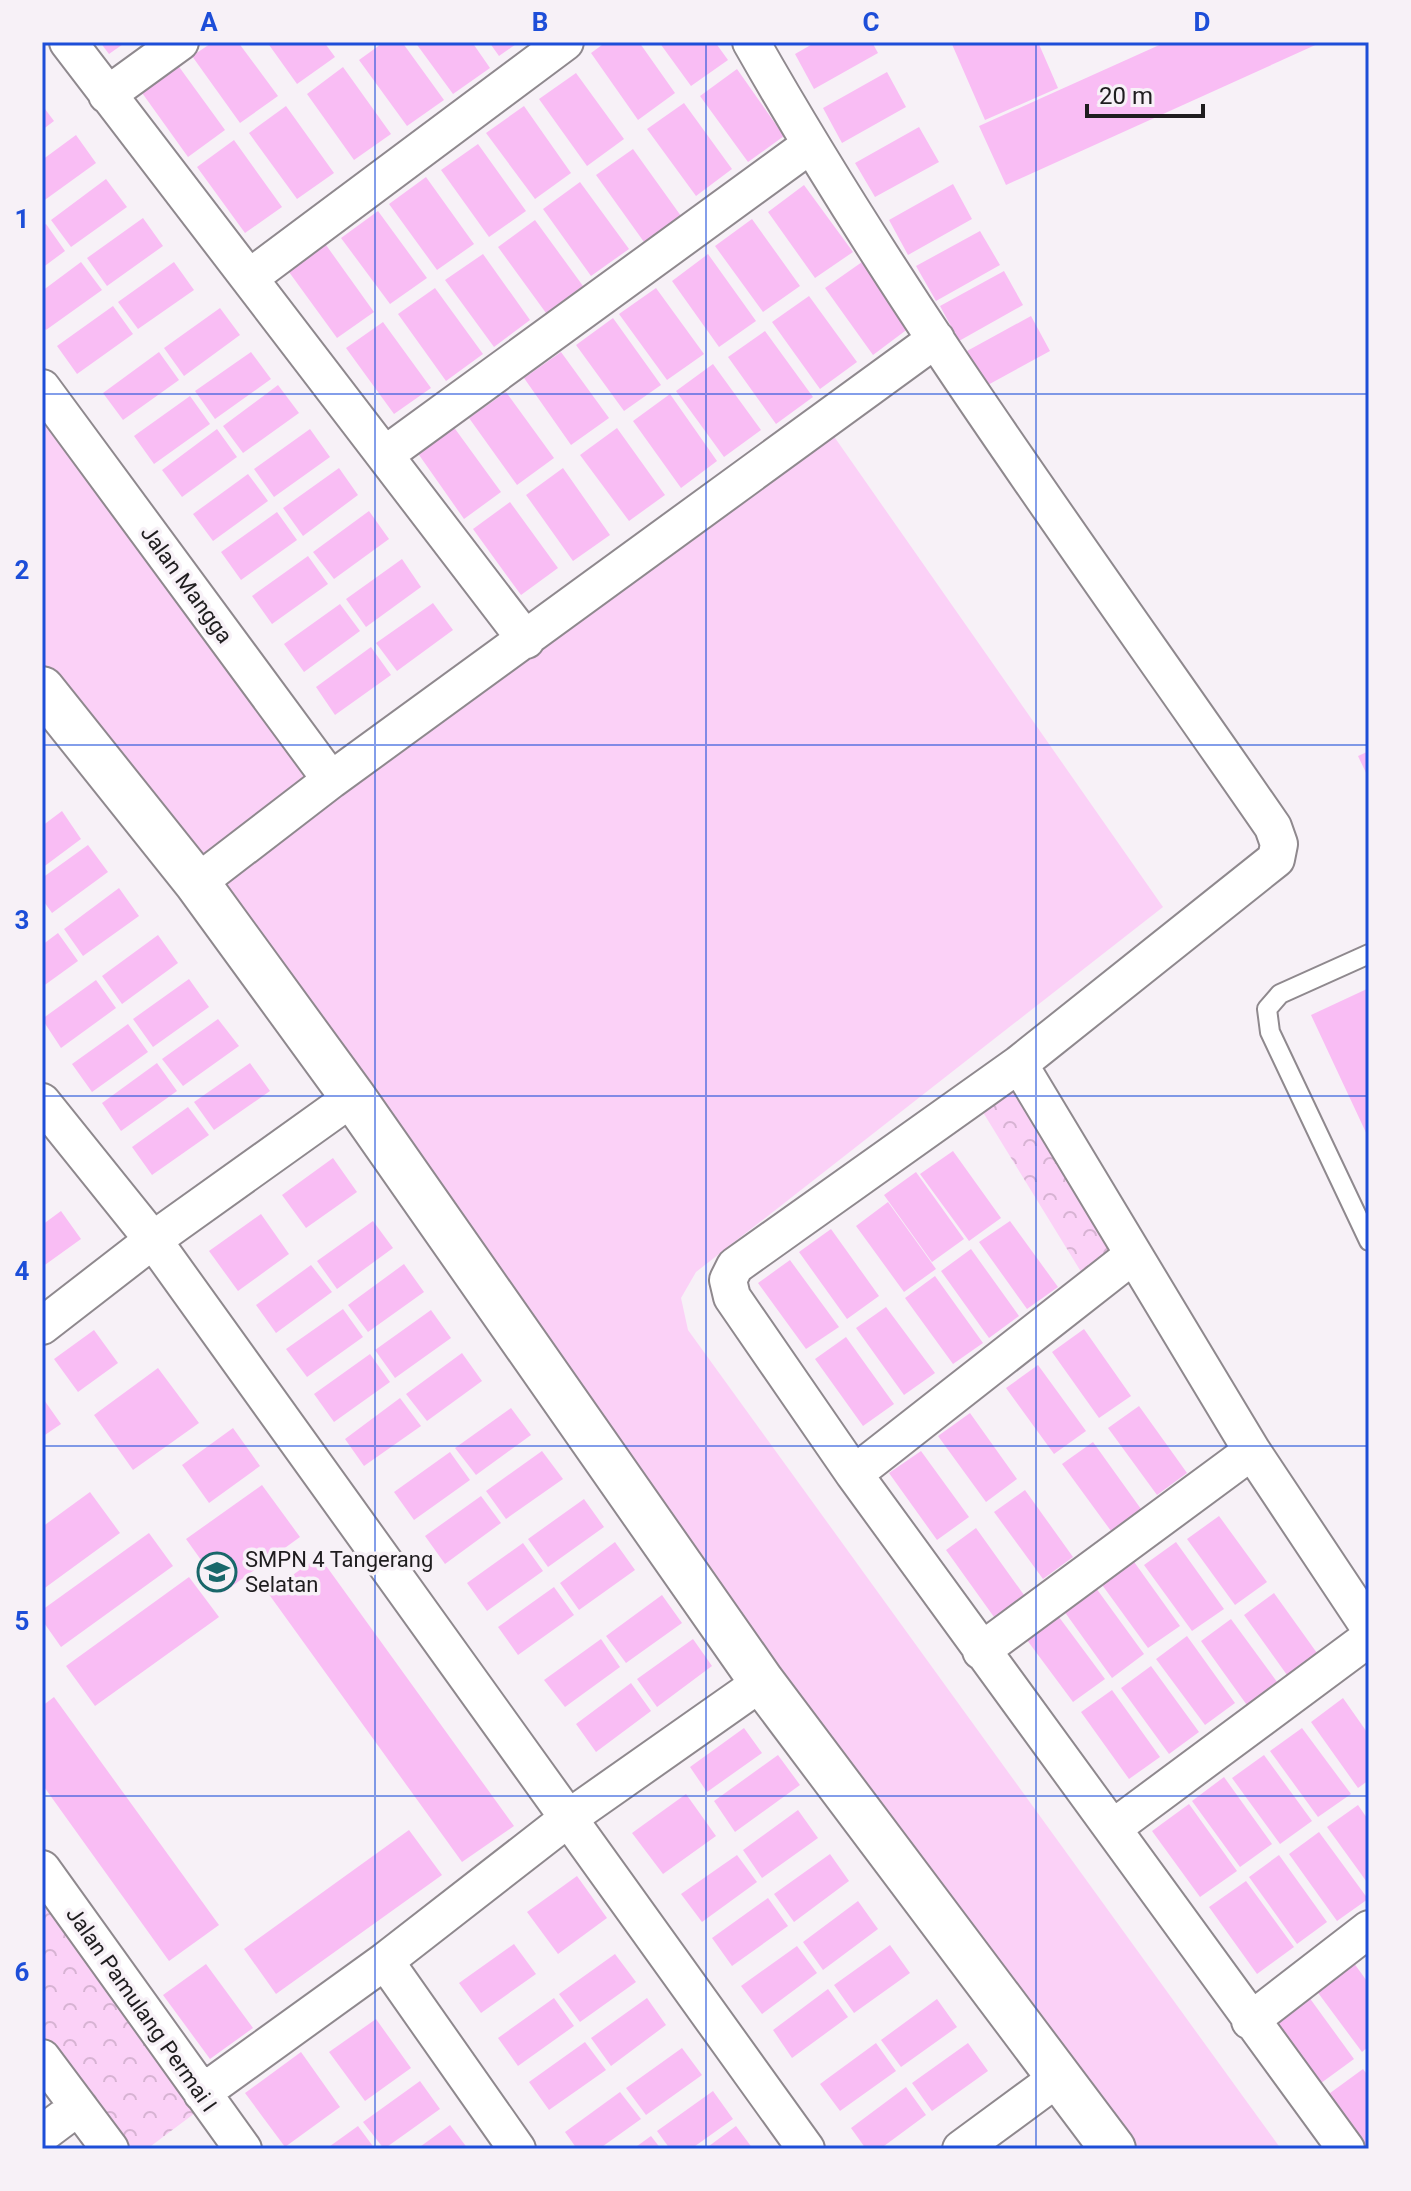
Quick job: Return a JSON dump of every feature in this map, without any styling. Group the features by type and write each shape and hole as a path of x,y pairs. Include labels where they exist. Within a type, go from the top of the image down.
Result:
{"street":[{"path":"68,42 526,640"},
{"path":"107,95 180,42"},
{"path":"249,278 565,42"},
{"path":"751,42 810,145 936,339 1265,814 1279,844 1276,859 1019,1064 735,1266 728,1280 732,1297 981,1651 1346,2149"},
{"path":"386,454 810,145"},
{"path":"197,883 331,780 936,339"},
{"name":"Jalan Mangga","path":"42,388 331,780"},
{"path":"42,689 197,883 353,1097 762,1682 1113,2149"},
{"path":"1019,1064 1252,1451 1369,1627"},
{"path":"42,1326 153,1240 353,1097"},
{"path":"42,1102 153,1240 806,2149"},
{"path":"854,1474 1132,1256"},
{"path":"981,1651 1252,1451"},
{"path":"1113,1828 1369,1638"},
{"path":"202,2093 385,1961 570,1817 762,1682"},
{"name":"Jalan Pamulang Permai I","path":"42,1869 243,2149"},
{"path":"1250,2021 1369,1929"},
{"path":"385,1961 517,2149"},
{"path":"42,2058 110,2149"},
{"path":"961,2149 1059,2077"},
{"path":"42,2134 78,2107"}],"lane":[{"path":"1369,954 1280,994 1267,1009 1270,1032 1369,1241"}],"green space":[{"path":"42,405 344,780 826,425 1163,907 696,1272 681,1298 688,1330 1281,2149 1132,2149 802,1704 376,1102 42,665"},
{"path":"1019,1064 1132,1256 1091,1288 973,1096"},
{"path":"42,1880 203,2107 147,2149 115,2149 42,2050"}],"building":[{"path":"100,42 126,42 109,54"},
{"path":"213,42 238,42 278,96 240,123 192,56"},
{"path":"267,42 324,42 335,57 297,84"},
{"path":"384,42 402,42 444,100 407,126 359,60"},
{"path":"415,42 472,42 490,68 453,94"},
{"path":"489,42 519,42 499,56"},
{"path":"606,42 639,42 675,93 638,120 591,53"},
{"path":"659,42 715,42 728,60 691,86"},
{"path":"816,42 872,42 878,53 814,89 795,54"},
{"path":"951,42 1038,42 1058,88 985,120"},
{"path":"1166,42 1322,42 1006,185 979,126"},
{"path":"177,64 225,130 188,157 140,90"},
{"path":"343,67 391,134 354,160 307,94"},
{"path":"737,69 784,136 748,162 700,96"},
{"path":"887,72 906,107 842,143 823,108"},
{"path":"576,73 624,139 587,166 539,99"},
{"path":"684,103 732,169 696,196 647,129"},
{"path":"42,105 54,121 42,130"},
{"path":"286,106 334,173 297,199 249,133"},
{"path":"524,106 571,173 535,199 486,133"},
{"path":"919,127 939,162 875,197 855,163"},
{"path":"76,135 96,163 42,202 42,160"},
{"path":"234,140 282,207 245,233 197,167"},
{"path":"478,144 526,211 489,237 441,170"},
{"path":"633,149 681,216 644,242 596,175"},
{"path":"426,177 474,244 437,270 389,204"},
{"path":"106,179 127,207 71,247 51,220"},
{"path":"580,182 629,249 591,276 543,209"},
{"path":"953,184 972,219 908,255 889,220"},
{"path":"804,185 853,252 815,278 768,212"},
{"path":"378,211 427,278 390,304 341,238"},
{"path":"143,218 163,246 107,286 87,258"},
{"path":"752,219 800,286 763,312 715,246"},
{"path":"535,220 583,286 546,313 498,247"},
{"path":"46,224 65,251 42,268 42,226"},
{"path":"980,231 1000,265 936,301 916,266"},
{"path":"326,245 374,312 337,338 289,272"},
{"path":"483,254 530,320 494,347 445,280"},
{"path":"708,254 756,321 719,347 672,281"},
{"path":"81,262 102,290 46,330 42,325 42,291"},
{"path":"174,262 194,290 138,329 118,302"},
{"path":"862,262 909,328 873,355 825,288"},
{"path":"1004,271 1023,305 959,341 940,306"},
{"path":"435,288 483,354 446,381 398,314"},
{"path":"656,288 704,354 667,380 619,314"},
{"path":"809,296 857,362 820,389 772,322"},
{"path":"113,306 133,334 77,374 57,346"},
{"path":"220,308 240,335 184,376 164,348"},
{"path":"1031,316 1050,351 986,386 967,351"},
{"path":"613,318 661,385 624,411 576,345"},
{"path":"383,322 431,388 394,414 346,348"},
{"path":"765,331 813,397 776,424 728,357"},
{"path":"159,352 179,380 123,420 103,393"},
{"path":"251,352 271,379 215,419 195,391"},
{"path":"561,352 609,418 571,445 524,378"},
{"path":"713,364 761,430 724,457 676,391"},
{"path":"278,385 299,413 243,453 223,426"},
{"path":"506,392 554,458 517,485 469,418"},
{"path":"670,394 717,461 681,488 633,421"},
{"path":"190,396 210,424 154,464 134,436"},
{"path":"453,426 501,492 464,519 417,452"},
{"path":"617,428 665,495 629,521 580,455"},
{"path":"217,429 237,457 182,497 162,470"},
{"path":"310,429 330,457 274,497 254,469"},
{"path":"339,468 358,495 303,536 283,508"},
{"path":"563,468 610,535 573,561 526,495"},
{"path":"248,474 268,501 213,541 193,514"},
{"path":"510,502 558,568 521,595 473,529"},
{"path":"369,511 389,539 334,579 313,552"},
{"path":"277,512 297,540 241,580 221,552"},
{"path":"308,556 328,584 272,624 252,596"},
{"path":"402,559 421,587 366,627 346,599"},
{"path":"433,603 453,630 397,671 376,643"},
{"path":"340,604 360,631 304,672 284,644"},
{"path":"371,647 391,675 335,715 316,687"},
{"path":"1369,751 1369,779 1358,756"},
{"path":"62,811 81,839 42,868 42,826"},
{"path":"88,845 108,872 52,913 42,899 42,878"},
{"path":"119,888 139,916 83,956 64,929"},
{"path":"58,933 78,961 42,987 42,945"},
{"path":"158,935 178,963 122,1004 102,976"},
{"path":"189,979 209,1007 153,1047 133,1019"},
{"path":"96,980 116,1008 61,1048 42,1019"},
{"path":"1369,988 1369,1139 1311,1015"},
{"path":"218,1019 239,1046 183,1086 162,1059"},
{"path":"128,1024 148,1052 92,1092 72,1064"},
{"path":"157,1063 177,1091 121,1131 102,1103"},
{"path":"250,1063 270,1091 214,1130 194,1102"},
{"path":"188,1107 209,1135 152,1175 132,1147"},
{"path":"953,1151 1001,1218 969,1241 920,1174"},
{"path":"333,1158 357,1192 306,1228 282,1195"},
{"path":"916,1172 964,1239 932,1262 884,1195"},
{"path":"888,1202 936,1269 904,1292 856,1226"},
{"path":"61,1211 81,1239 42,1267 42,1225"},
{"path":"261,1214 289,1254 238,1291 209,1251"},
{"path":"373,1221 393,1248 337,1289 317,1261"},
{"path":"1010,1221 1058,1287 1027,1309 979,1242"},
{"path":"831,1229 879,1296 847,1319 799,1252"},
{"path":"971,1249 1019,1316 989,1338 941,1271"},
{"path":"790,1260 839,1327 806,1349 758,1283"},
{"path":"404,1264 424,1292 368,1332 348,1305"},
{"path":"311,1265 332,1292 276,1333 256,1305"},
{"path":"935,1276 983,1343 953,1364 905,1298"},
{"path":"886,1307 935,1373 904,1395 856,1328"},
{"path":"343,1309 363,1337 307,1377 286,1349"},
{"path":"431,1310 451,1338 395,1378 375,1350"},
{"path":"1084,1329 1131,1396 1099,1418 1052,1352"},
{"path":"94,1330 118,1363 78,1392 54,1359"},
{"path":"846,1337 894,1404 863,1426 815,1359"},
{"path":"462,1353 482,1381 427,1421 406,1394"},
{"path":"370,1354 390,1382 334,1422 314,1394"},
{"path":"1038,1365 1086,1431 1054,1454 1006,1388"},
{"path":"158,1368 199,1423 133,1470 94,1415"},
{"path":"42,1397 61,1424 42,1437"},
{"path":"400,1398 421,1426 364,1466 345,1439"},
{"path":"1139,1406 1187,1473 1157,1495 1108,1428"},
{"path":"511,1408 531,1435 476,1475 455,1448"},
{"path":"970,1413 1017,1479 986,1502 938,1436"},
{"path":"233,1428 260,1466 209,1503 182,1465"},
{"path":"1093,1442 1141,1509 1111,1531 1062,1464"},
{"path":"542,1451 563,1479 506,1519 486,1491"},
{"path":"921,1451 969,1517 937,1540 889,1473"},
{"path":"450,1452 470,1480 414,1520 394,1492"},
{"path":"262,1485 300,1537 224,1592 186,1539"},
{"path":"1025,1490 1073,1557 1043,1579 994,1512"},
{"path":"90,1492 120,1533 42,1590 42,1527"},
{"path":"481,1496 501,1523 445,1564 425,1536"},
{"path":"584,1499 604,1527 548,1567 528,1539"},
{"path":"1219,1516 1267,1582 1235,1605 1187,1539"},
{"path":"976,1528 1024,1595 994,1617 946,1550"},
{"path":"149,1533 173,1566 61,1647 42,1620 42,1610"},
{"path":"615,1542 635,1570 579,1610 560,1583"},
{"path":"1176,1542 1224,1609 1192,1631 1144,1565"},
{"path":"523,1543 543,1571 487,1611 467,1583"},
{"path":"319,1556 514,1826 462,1862 268,1593"},
{"path":"1132,1559 1180,1626 1148,1648 1100,1582"},
{"path":"189,1577 219,1617 95,1706 66,1666"},
{"path":"554,1587 574,1615 518,1655 498,1627"},
{"path":"1096,1588 1144,1654 1112,1678 1064,1611"},
{"path":"1274,1593 1322,1660 1292,1682 1244,1615"},
{"path":"662,1595 682,1623 626,1663 606,1636"},
{"path":"1056,1613 1105,1679 1073,1702 1024,1636"},
{"path":"1231,1619 1280,1686 1249,1708 1201,1641"},
{"path":"1187,1636 1235,1703 1205,1725 1156,1659"},
{"path":"601,1639 620,1667 565,1707 544,1680"},
{"path":"693,1639 712,1666 657,1707 637,1679"},
{"path":"1151,1666 1199,1732 1169,1754 1121,1688"},
{"path":"631,1683 651,1711 596,1752 576,1724"},
{"path":"1112,1690 1160,1757 1129,1779 1081,1712"},
{"path":"54,1697 219,1925 169,1961 42,1784 42,1706"},
{"path":"1343,1698 1369,1735 1369,1780 1358,1788 1311,1722"},
{"path":"744,1728 762,1753 707,1792 690,1767"},
{"path":"1302,1728 1351,1794 1318,1817 1270,1751"},
{"path":"778,1755 800,1785 735,1832 714,1801"},
{"path":"1264,1755 1312,1821 1280,1844 1232,1778"},
{"path":"1224,1777 1272,1844 1240,1867 1192,1801"},
{"path":"686,1794 716,1836 663,1874 632,1833"},
{"path":"1189,1804 1237,1871 1200,1897 1152,1831"},
{"path":"1358,1805 1369,1821 1369,1885 1327,1827"},
{"path":"798,1810 818,1838 762,1878 743,1850"},
{"path":"409,1830 442,1875 276,1994 244,1949"},
{"path":"1319,1832 1368,1899 1337,1921 1289,1854"},
{"path":"830,1854 849,1881 794,1922 774,1894"},
{"path":"737,1855 757,1882 702,1922 681,1894"},
{"path":"1279,1855 1327,1922 1297,1944 1249,1877"},
{"path":"577,1876 607,1918 558,1954 527,1912"},
{"path":"1246,1881 1294,1947 1257,1974 1209,1907"},
{"path":"768,1898 788,1926 732,1966 712,1938"},
{"path":"858,1901 878,1929 823,1970 803,1942"},
{"path":"514,1944 536,1974 481,2013 459,1983"},
{"path":"890,1945 910,1973 854,2013 834,1985"},
{"path":"797,1946 817,1973 762,2014 741,1986"},
{"path":"615,1954 636,1982 580,2022 559,1994"},
{"path":"1351,1959 1369,1984 1369,2046 1362,2052 1313,1986"},
{"path":"206,1964 253,2028 210,2059 163,1995"},
{"path":"828,1989 848,2017 792,2058 773,2030"},
{"path":"1306,1993 1354,2059 1317,2086 1269,2020"},
{"path":"554,1998 574,2026 518,2066 498,2038"},
{"path":"647,1998 666,2025 611,2066 591,2038"},
{"path":"937,1999 957,2027 901,2067 881,2040"},
{"path":"376,2019 411,2068 365,2101 329,2052"},
{"path":"585,2042 606,2070 549,2110 529,2082"},
{"path":"876,2043 896,2071 840,2111 820,2084"},
{"path":"968,2043 988,2071 932,2111 912,2083"},
{"path":"682,2048 702,2075 646,2115 626,2088"},
{"path":"301,2052 340,2107 285,2147 245,2093"},
{"path":"1363,2069 1369,2077 1369,2149 1364,2149 1326,2096"},
{"path":"420,2081 440,2109 384,2149 363,2122"},
{"path":"906,2087 926,2115 880,2149 866,2149 851,2128"},
{"path":"713,2091 733,2119 691,2149 670,2149 657,2131"},
{"path":"620,2092 641,2119 599,2149 577,2149 565,2132"},
{"path":"450,2125 468,2149 417,2149"},
{"path":"358,2126 375,2149 326,2149"},
{"path":"736,2126 753,2149 705,2149"},
{"path":"651,2136 661,2149 633,2149"}],"place":[{"name":"SMPN 4 Tangerang Selatan","path":"217,1572"}]}
